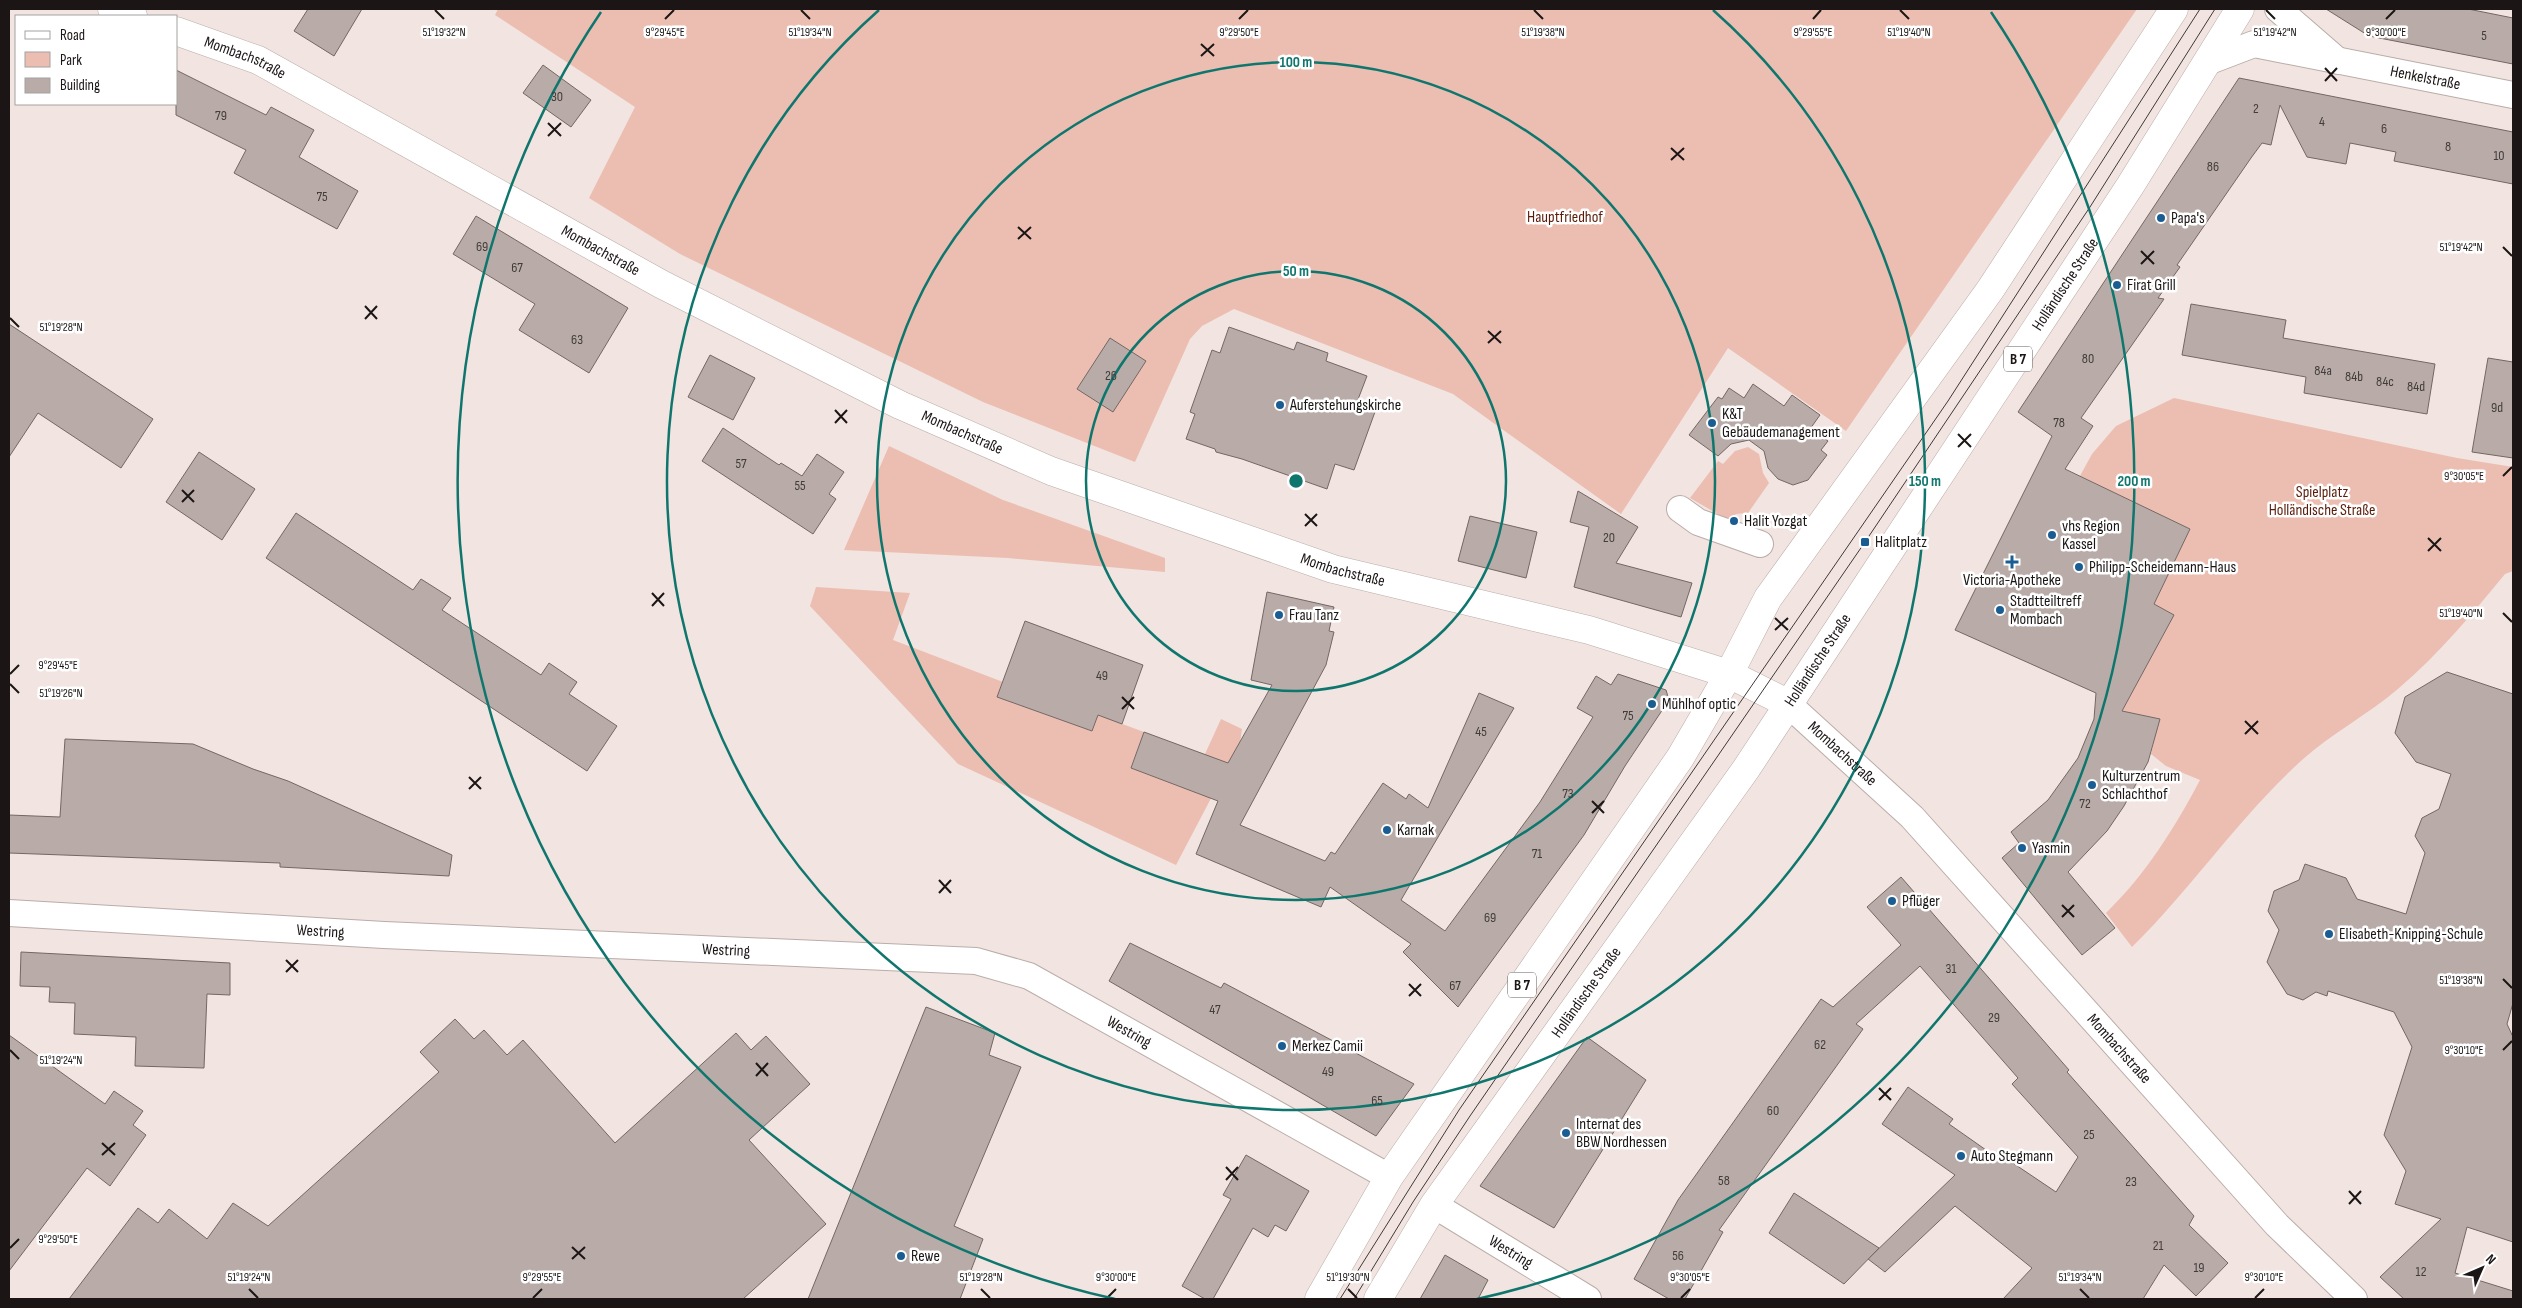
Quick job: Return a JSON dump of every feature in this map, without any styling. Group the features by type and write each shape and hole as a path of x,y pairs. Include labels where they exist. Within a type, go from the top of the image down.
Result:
{"main road":[{"path":"112,9 130,15"},
{"name":"B 7","path":"1319,1299 1389,1177 1680,758 1729,674 1768,598 1990,290 2174,9"},
{"name":"Holländische Straße","path":"1378,1299 1434,1205 1740,776 1995,394 2130,186 2207,62 2234,14"},
{"name":"Mombachstraße","path":"178,33 258,60 661,284 900,405 1051,471 1334,569 1588,630 1729,674 1787,703"}],"street":[{"path":"2278,9 2338,62"},
{"name":"Henkelstraße","path":"2207,62 2254,44 2513,95"},
{"path":"1680,509 1698,522 1760,544"},
{"name":"Mombachstraße","path":"1787,703 1912,817 2277,1225 2354,1299"},
{"name":"Westring","path":"9,913 384,935 976,961 1029,976 1389,1177"},
{"name":"Westring","path":"1434,1205 1588,1299"}],"green space":[{"name":"Hauptfriedhof","path":"498,9 2137,9 1846,431 1728,348 1621,514 1453,394 1234,309 1202,326 1190,339 1135,462 983,402 680,254 589,198 635,107 495,15"},
{"name":"Spielplatz Holländische Straße","path":"2174,398 2457,458 2513,467 2513,571 2505,574 2455,633 2414,675 2314,750 2279,782 2175,901 2132,947 2106,913 2146,867 2180,816 2200,780 2166,766 2151,754 2159,719 2122,711 2174,615 2154,604 2190,529 2080,476 2092,454 2116,426"},
{"path":"889,446 1003,500 1165,558 1165,572 1008,558 844,550"},
{"path":"1748,447 1759,454 1763,473 1769,483 1748,513 1736,514 1728,520 1690,498 1718,461 1723,464 1735,451"},
{"path":"816,587 910,593 893,640 1003,682 997,697 1092,731 1098,715 1144,732 1131,768 1183,788 1196,751 1205,754 1221,719 1242,729 1240,743 1176,865 958,764 810,606"}],"building":[{"path":"308,9 362,9 334,56 294,31"},
{"path":"2326,9 2468,9 2513,18 2513,64 2369,36"},
{"path":"543,65 591,100 571,127 523,93"},
{"path":"178,71 266,115 271,107 314,130 299,157 358,191 337,229 234,173 246,150 176,115 176,105 178,105"},
{"path":"2239,78 2513,132 2513,184 2394,161 2396,152 2350,143 2346,164 2307,157 2280,105 2271,145 2262,143 2251,158 2177,265 2180,267 2158,298 2164,299 2081,418 2093,426 2065,469 2190,529 2154,604 2174,615 2122,711 2160,719 2148,762 2124,806 2107,831 2068,872 2115,928 2082,955 2002,858 2019,843 2011,832 2048,800 2078,758 2094,719 2096,693 1955,630 2052,436 2018,412"},
{"path":"476,216 628,308 589,373 519,330 535,304 453,254"},
{"path":"2191,304 2286,320 2283,338 2435,364 2427,414 2304,393 2306,377 2182,355"},
{"path":"9,324 153,419 121,468 38,413 9,457"},
{"name":"Auferstehungskirche","path":"1229,327 1294,350 1297,342 1328,353 1326,361 1367,376 1357,402 1376,409 1354,470 1335,464 1327,489 1242,459 1216,452 1215,449 1186,439 1195,414 1190,412 1212,350 1220,353"},
{"path":"1110,338 1146,361 1113,412 1077,389"},
{"path":"710,355 755,378 733,420 688,397"},
{"path":"2488,358 2513,362 2513,458 2472,452"},
{"path":"1753,384 1784,406 1792,395 1820,415 1810,429 1828,441 1821,450 1827,455 1808,480 1793,485 1778,479 1768,468 1764,451 1749,440 1731,444 1718,456 1689,435 1718,397 1722,399 1729,388 1744,398"},
{"path":"723,428 779,465 781,463 802,476 817,454 844,472 829,494 836,499 813,534 702,461"},
{"path":"199,452 255,489 222,540 166,502"},
{"path":"1578,491 1638,527 1616,563 1692,583 1681,617 1574,587 1589,527 1570,522"},
{"path":"296,513 413,590 421,579 451,598 442,610 541,675 549,663 577,682 569,694 617,726 587,771 266,558"},
{"path":"1470,516 1537,532 1526,578 1458,561"},
{"path":"1267,592 1334,607 1329,631 1334,632 1326,665 1240,825 1325,861 1331,852 1335,854 1383,783 1406,799 1409,794 1428,808 1479,693 1514,708 1401,900 1445,931 1540,802 1593,717 1577,708 1596,676 1611,685 1618,674 1666,690 1669,700 1625,766 1584,835 1458,1007 1403,952 1411,944 1330,887 1321,907 1196,854 1218,801 1131,768 1144,732 1228,763 1272,685 1251,680"},
{"path":"1025,621 1143,665 1122,724 1098,715 1092,731 997,697"},
{"path":"2447,672 2513,694 2513,1003 2507,1024 2513,1037 2513,1242 2467,1227 2455,1273 2513,1291 2513,1299 2404,1299 2380,1277 2441,1219 2395,1204 2406,1171 2384,1135 2412,1047 2394,1012 2328,991 2327,996 2316,992 2303,1000 2287,994 2267,962 2279,930 2268,911 2274,891 2299,880 2305,864 2346,878 2357,899 2406,914 2425,853 2415,836 2422,818 2439,809 2451,774 2416,762 2395,733 2405,697"},
{"path":"65,739 193,744 253,769 288,781 452,855 449,876 280,867 280,863 9,853 9,815 60,817"},
{"path":"1901,877 2069,1070 2067,1072 2194,1216 2189,1225 2228,1263 2196,1296 2164,1265 2143,1299 2003,1299 2032,1268 1955,1206 1885,1272 1868,1259 1955,1175 1882,1124 1908,1087 1953,1119 1949,1124 1996,1157 1998,1153 2056,1192 2078,1157 2012,1084 2018,1078 1920,966 1856,1024 1863,1029 1719,1230 1723,1232 1685,1299 1669,1299 1634,1279 1678,1200 1821,999 1833,1007 1901,945 1867,907"},
{"name":"Merkez Camii","path":"1130,943 1221,988 1224,983 1414,1084 1376,1136 1109,981"},
{"path":"21,952 230,963 230,995 207,994 204,1068 135,1066 136,1037 74,1034 75,1003 49,1002 50,987 20,986"},
{"path":"926,1007 995,1033 989,1055 1021,1067 954,1226 983,1239 960,1299 808,1299"},
{"path":"455,1019 474,1039 484,1030 507,1055 523,1040 615,1143 736,1033 751,1050 766,1036 810,1084 749,1140 826,1224 743,1299 69,1299 138,1208 158,1223 169,1209 207,1239 233,1203 268,1226 439,1072 420,1052"},
{"path":"9,1035 105,1104 114,1091 143,1111 133,1125 146,1135 110,1186 87,1168 9,1271"},
{"name":"Internat des BBW Nordhessen","path":"1587,1037 1646,1080 1554,1228 1480,1186"},
{"path":"1246,1155 1309,1191 1286,1231 1275,1225 1268,1237 1253,1228 1213,1299 1205,1299 1182,1286 1231,1199 1223,1195"},
{"path":"1794,1193 1879,1248 1844,1284 1769,1233"},
{"path":"1445,1255 1488,1280 1478,1299 1420,1299"}],"tram line":[{"path":"1340,1299 1459,1110 1948,401 2200,9"},
{"path":"1354,1299 1413,1202 1470,1116 1865,542 2090,207 2215,9"}],"place":[{"name":"Papa's","path":"2161,218"},
{"name":"Firat Grill","path":"2117,285"},
{"name":"Auferstehungskirche","path":"1280,405"},
{"name":"K&T Gebäudemanagement","path":"1712,423"},
{"name":"Halit Yozgat","path":"1734,521"},
{"name":"vhs Region Kassel","path":"2052,535"},
{"name":"Halitplatz","path":"1865,542"},
{"name":"Victoria-Apotheke","path":"2012,562"},
{"name":"Philipp-Scheidemann-Haus","path":"2079,567"},
{"name":"Stadtteiltreff Mombach","path":"2000,610"},
{"name":"Frau Tanz","path":"1279,615"},
{"name":"Mühlhof optic","path":"1652,704"},
{"name":"Kulturzentrum Schlachthof","path":"2092,785"},
{"name":"Karnak","path":"1387,830"},
{"name":"Yasmin","path":"2022,848"},
{"name":"Pflüger","path":"1892,901"},
{"name":"Elisabeth-Knipping-Schule","path":"2329,934"},
{"name":"Merkez Camii","path":"1282,1046"},
{"name":"Internat des BBW Nordhessen","path":"1566,1133"},
{"name":"Auto Stegmann","path":"1961,1156"},
{"name":"Rewe","path":"901,1256"}]}
